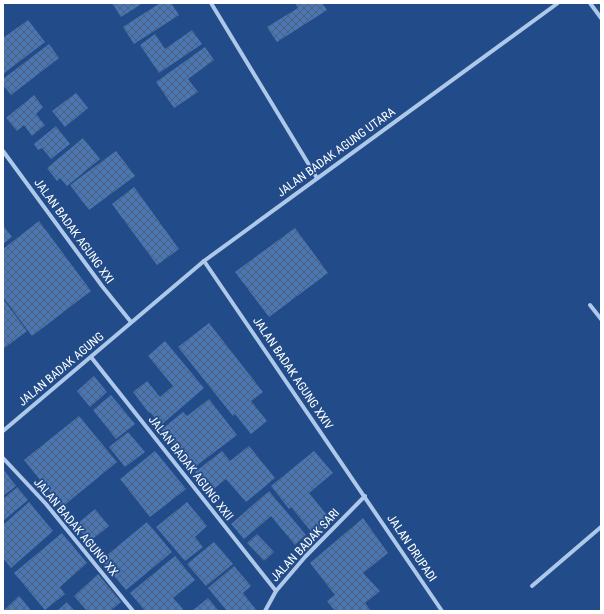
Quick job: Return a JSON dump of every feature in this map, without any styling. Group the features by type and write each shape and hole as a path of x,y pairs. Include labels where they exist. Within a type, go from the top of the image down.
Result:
{"street":[{"path":"211,3 318,178"},
{"name":"JALAN BADAK AGUNG UTARA","path":"131,322 204,261 558,3"},
{"path":"590,3 601,18"},
{"name":"JALAN BADAK AGUNG XXI","path":"3,151 102,286 131,322"},
{"name":"JALAN BADAK AGUNG XXIV","path":"204,261 365,496"},
{"path":"590,305 601,320"},
{"name":"JALAN BADAK AGUNG","path":"3,431 91,358 131,322"},
{"name":"JALAN BADAK AGUNG XXII","path":"91,358 276,591"},
{"name":"JALAN BADAK AGUNG XX","path":"3,458 46,504 133,611"},
{"name":"JALAN BADAK SARI","path":"266,611 276,591 304,557 365,496"},
{"name":"JALAN DRUPADI","path":"365,496 442,611"},
{"path":"532,586 601,527"}],"building":[{"path":"112,3 143,3 121,17"},
{"path":"160,3 171,3 179,15 134,44 123,27"},
{"path":"295,3 322,3 327,10 277,42 267,27 298,8"},
{"path":"28,20 45,42 3,74 3,38"},
{"path":"192,30 202,44 159,73 140,45 155,34 165,49"},
{"path":"49,44 59,58 11,95 3,85 3,79"},
{"path":"205,47 214,60 188,79 198,92 174,108 156,82"},
{"path":"76,93 88,108 65,127 52,111"},
{"path":"34,95 43,107 36,114 45,125 32,136 24,125 17,131 6,118"},
{"path":"56,126 70,144 51,159 42,148 38,150 34,144"},
{"path":"83,138 100,159 67,186 60,178 57,181 47,168"},
{"path":"116,151 135,176 89,210 70,185"},
{"path":"134,187 179,249 157,265 112,204"},
{"path":"39,221 91,291 32,336 3,297 3,249"},
{"path":"3,225 12,237 3,244"},
{"path":"295,228 328,273 269,317 235,272"},
{"path":"3,299 27,331 3,349"},
{"path":"209,323 263,392 251,401 267,421 251,434 235,414 233,416 178,347"},
{"path":"165,341 204,388 161,425 150,412 149,413 133,392 147,381 160,397 173,386 148,356"},
{"path":"94,376 107,392 90,407 77,391"},
{"path":"111,395 135,424 116,439 93,410"},
{"path":"209,399 237,435 192,469 161,430 183,412 187,416"},
{"path":"79,416 117,462 62,507 24,460"},
{"path":"128,432 145,452 125,467 109,447"},
{"path":"249,446 275,478 246,502 226,479 210,492 195,472 222,451 230,461"},
{"path":"155,451 186,489 150,517 120,479"},
{"path":"314,451 333,473 309,493 331,520 314,535 291,507 289,509 271,486"},
{"path":"3,469 16,486 3,496"},
{"path":"17,487 28,500 3,521 3,499"},
{"path":"269,491 306,535 295,545 271,516 244,539 231,524"},
{"path":"29,502 53,531 11,568 3,558 3,525"},
{"path":"187,502 207,526 195,537 203,547 185,561 156,527"},
{"path":"95,509 109,526 89,542 76,525"},
{"path":"363,518 388,553 363,573 380,591 365,603 371,611 335,611 327,601 335,595 310,563"},
{"path":"147,522 172,552 126,590 101,560"},
{"path":"62,533 87,563 60,587 65,594 45,610 14,573"},
{"path":"257,534 274,552 264,561 247,543"},
{"path":"214,542 233,564 206,586 187,564"},
{"path":"175,556 195,580 173,598 183,609 181,611 145,611 130,593"},
{"path":"234,566 251,586 243,593 257,611 227,611 208,588"},
{"path":"98,574 121,602 110,611 87,611 74,596"},
{"path":"19,596 30,609 28,611 3,611"},
{"path":"208,598 219,611 192,611"},
{"path":"67,602 75,611 57,611"}]}
